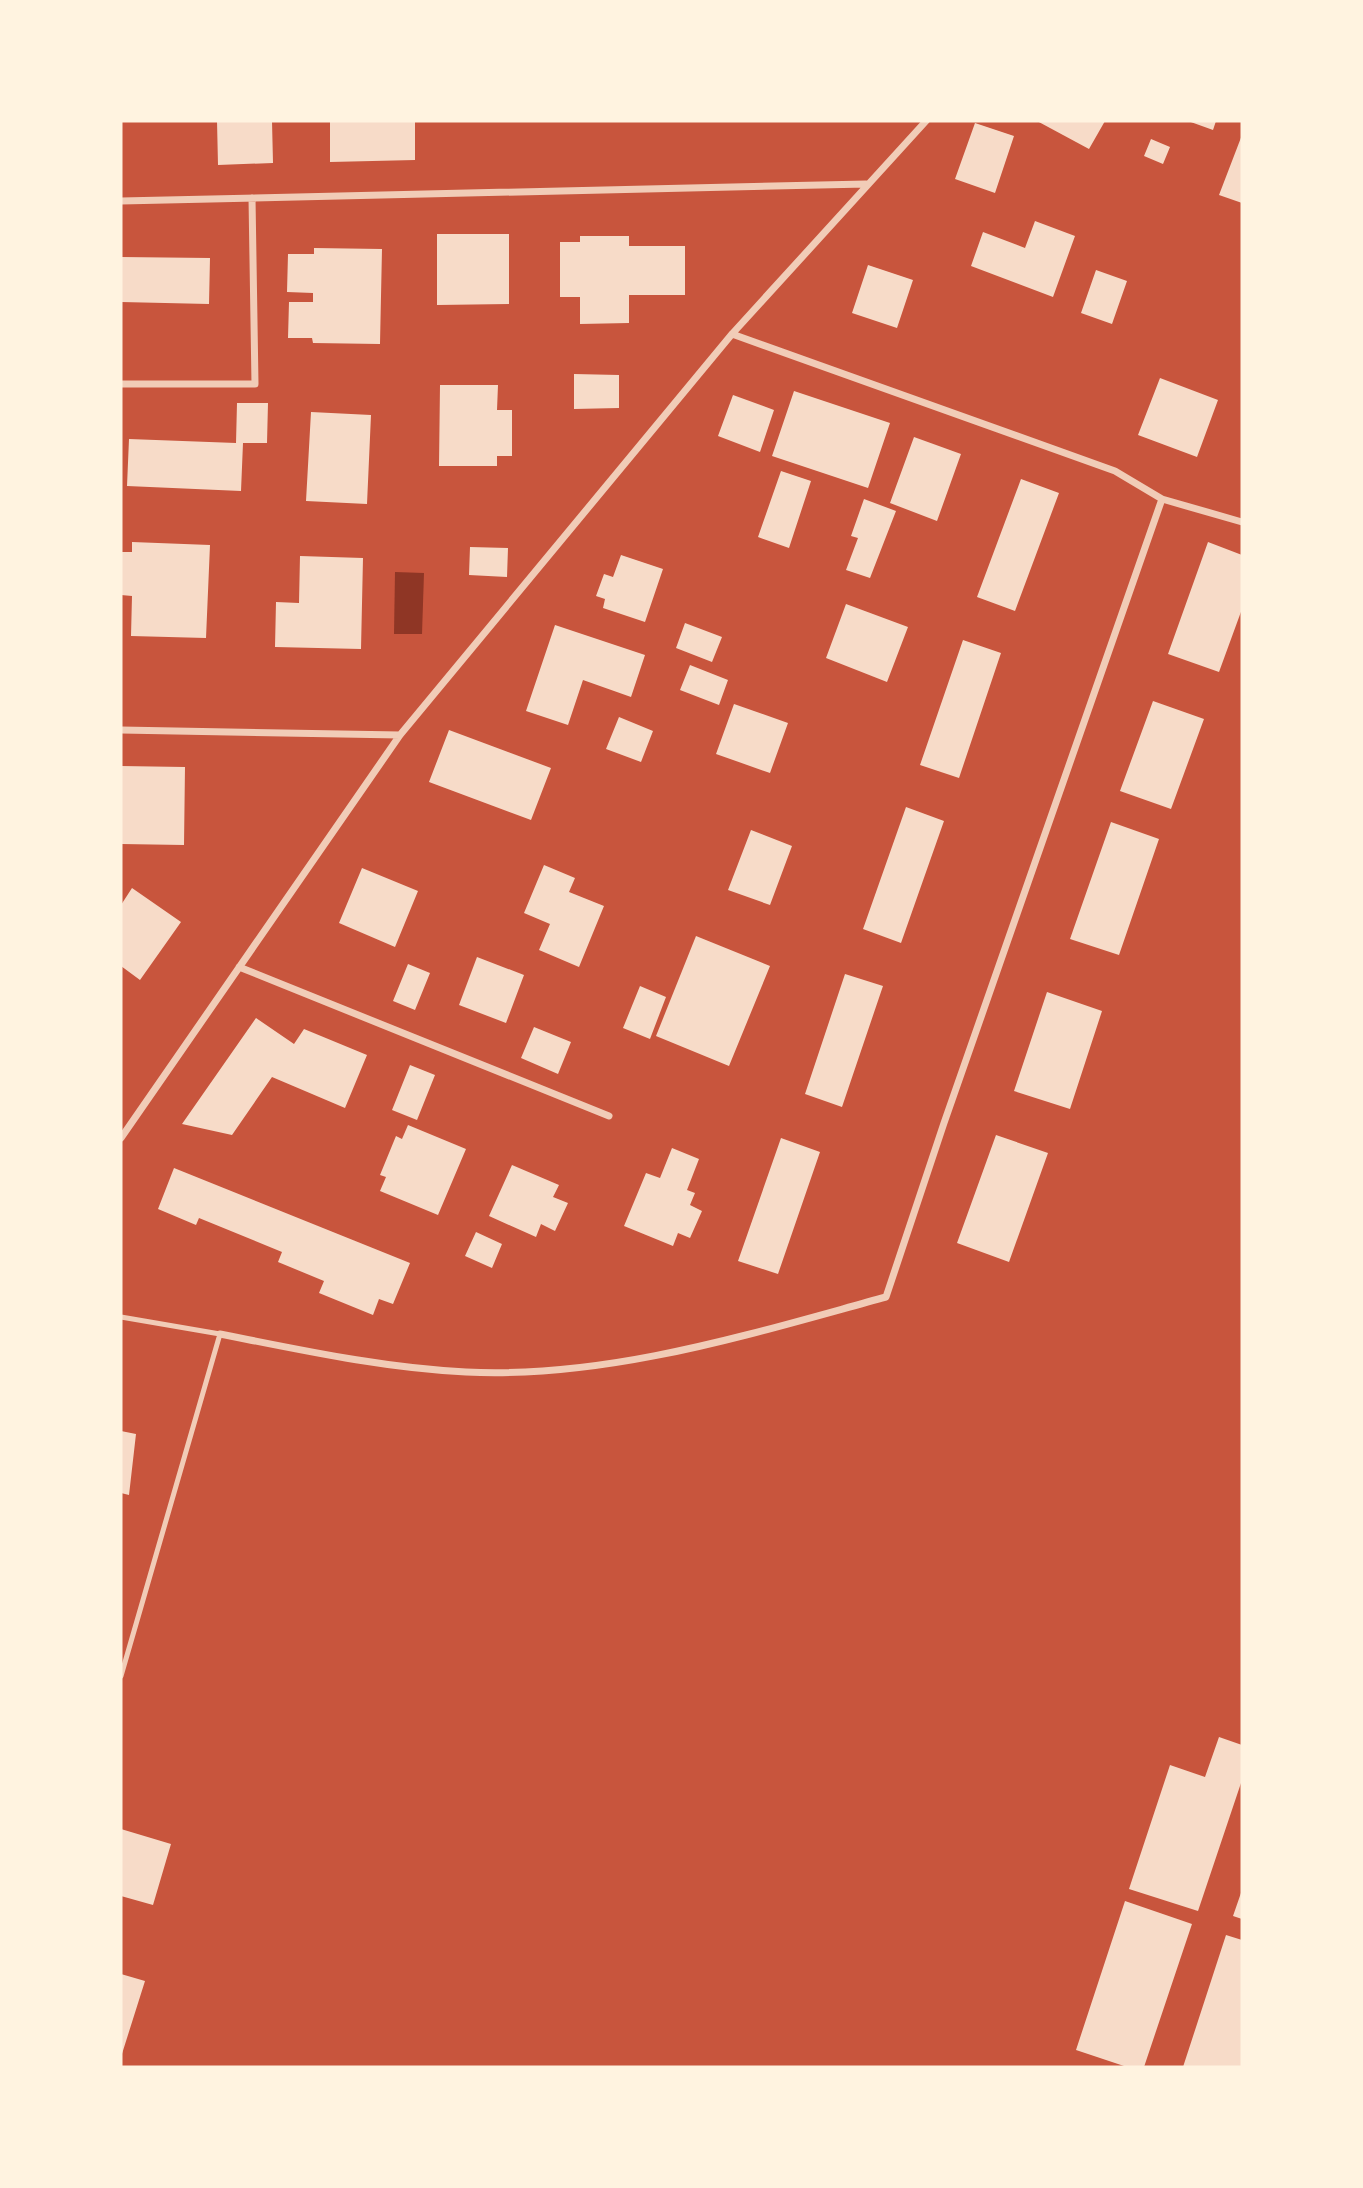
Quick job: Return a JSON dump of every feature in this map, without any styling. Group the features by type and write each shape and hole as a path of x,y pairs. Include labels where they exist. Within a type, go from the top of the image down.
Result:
{"street":[{"path":"121,1138 400,735 732,334 926,121"},
{"path":"121,201 866,184"},
{"path":"121,384 255,384 252,198"},
{"path":"732,334 1115,471 1162,499 1242,522"},
{"path":"220,1334 351,1360 467,1373 576,1368 709,1346 886,1297 1162,499"},
{"path":"121,730 400,735"},
{"path":"239,967 609,1116"}],"lane":[{"path":"121,1317 220,1334 121,1676"}],"shaded area":[{"path":"395,572 424,573 422,634 394,634"}],"building":[{"path":"217,121 272,121 273,163 218,165"},
{"path":"330,121 415,121 415,160 330,162"},
{"path":"1037,121 1105,121 1089,149"},
{"path":"1188,121 1216,121 1213,130"},
{"path":"975,123 1014,136 995,193 955,179"},
{"path":"1242,135 1242,203 1219,195"},
{"path":"1151,139 1170,147 1163,164 1144,156"},
{"path":"1035,221 1075,236 1053,297 971,266 983,232 1025,248"},
{"path":"437,234 509,234 509,304 437,305"},
{"path":"580,236 629,236 629,246 685,246 685,295 629,295 629,323 580,324 580,297 560,297 560,242 580,242"},
{"path":"314,248 382,249 380,344 313,343 312,338 288,338 289,302 313,302 313,293 287,292 288,254 314,254"},
{"path":"121,257 210,258 209,304 121,302"},
{"path":"868,265 913,280 897,328 852,313"},
{"path":"1096,270 1127,281 1112,324 1081,313"},
{"path":"574,374 619,375 619,408 574,409"},
{"path":"1160,378 1218,400 1197,457 1138,435"},
{"path":"440,385 498,385 497,410 512,410 512,456 497,456 497,466 439,466"},
{"path":"794,391 890,423 868,488 772,456"},
{"path":"733,395 774,410 760,452 718,436"},
{"path":"237,403 268,403 267,443 243,443 241,491 127,486 129,439 236,443"},
{"path":"311,412 371,415 367,504 306,501"},
{"path":"914,437 961,454 937,521 890,503"},
{"path":"781,471 811,481 789,548 758,537"},
{"path":"1021,479 1059,493 1015,611 977,597"},
{"path":"864,499 896,511 870,578 846,570 858,538 851,536"},
{"path":"132,542 210,545 206,638 131,636 132,596 121,595 121,552 132,552"},
{"path":"1208,542 1242,555 1242,609 1219,672 1168,654"},
{"path":"470,547 508,548 507,577 469,575"},
{"path":"621,555 663,569 645,622 603,608 605,599 596,596 604,574 613,577"},
{"path":"300,556 363,558 361,649 275,647 276,602 299,603"},
{"path":"846,604 908,627 887,682 826,658"},
{"path":"685,623 722,637 712,662 676,648"},
{"path":"555,625 645,655 631,697 583,680 568,725 526,711"},
{"path":"963,640 1001,653 959,778 920,765"},
{"path":"690,665 728,680 719,705 680,690"},
{"path":"1153,701 1204,719 1171,809 1120,791"},
{"path":"734,704 788,723 770,773 716,754"},
{"path":"619,717 653,731 641,762 606,749"},
{"path":"449,730 551,768 531,820 429,782"},
{"path":"121,766 185,767 184,845 121,844"},
{"path":"906,807 944,821 901,943 863,929"},
{"path":"1111,822 1159,839 1119,955 1070,939"},
{"path":"751,830 792,846 770,905 728,890"},
{"path":"544,865 575,878 569,892 604,906 579,967 539,950 550,924 524,913"},
{"path":"362,868 418,891 395,947 339,923"},
{"path":"132,888 181,922 140,980 121,966 121,905"},
{"path":"696,936 770,966 729,1066 656,1036"},
{"path":"477,957 524,975 506,1023 459,1005"},
{"path":"408,964 430,973 415,1010 393,1001"},
{"path":"845,974 883,986 842,1107 805,1094"},
{"path":"640,986 666,997 650,1039 623,1028"},
{"path":"1047,992 1102,1011 1070,1109 1014,1091"},
{"path":"256,1018 294,1044 304,1029 367,1055 345,1108 272,1077 232,1135 182,1124"},
{"path":"534,1027 571,1042 558,1074 521,1058"},
{"path":"410,1065 435,1075 417,1120 392,1110"},
{"path":"408,1125 466,1149 438,1215 380,1191 386,1177 380,1175 396,1136 402,1139"},
{"path":"996,1135 1048,1153 1009,1262 957,1243"},
{"path":"781,1138 820,1152 778,1274 738,1261"},
{"path":"672,1148 699,1159 687,1190 695,1193 690,1205 702,1211 690,1238 678,1233 673,1246 624,1226 646,1173 660,1178"},
{"path":"512,1165 559,1185 553,1197 568,1203 555,1231 541,1224 536,1237 489,1216"},
{"path":"174,1168 410,1263 393,1304 379,1299 373,1315 319,1293 324,1281 278,1262 282,1252 199,1218 196,1225 158,1209"},
{"path":"476,1232 502,1244 492,1268 465,1256"},
{"path":"121,1431 136,1434 129,1495 121,1493"},
{"path":"1219,1737 1242,1745 1242,1780 1198,1911 1129,1889 1170,1765 1205,1777"},
{"path":"121,1829 171,1844 153,1905 121,1896"},
{"path":"1242,1890 1242,1919 1233,1916"},
{"path":"1125,1901 1192,1924 1144,2067 1127,2067 1076,2050"},
{"path":"1226,1935 1242,1940 1242,2067 1183,2067"},
{"path":"121,1974 145,1981 121,2057"}]}
